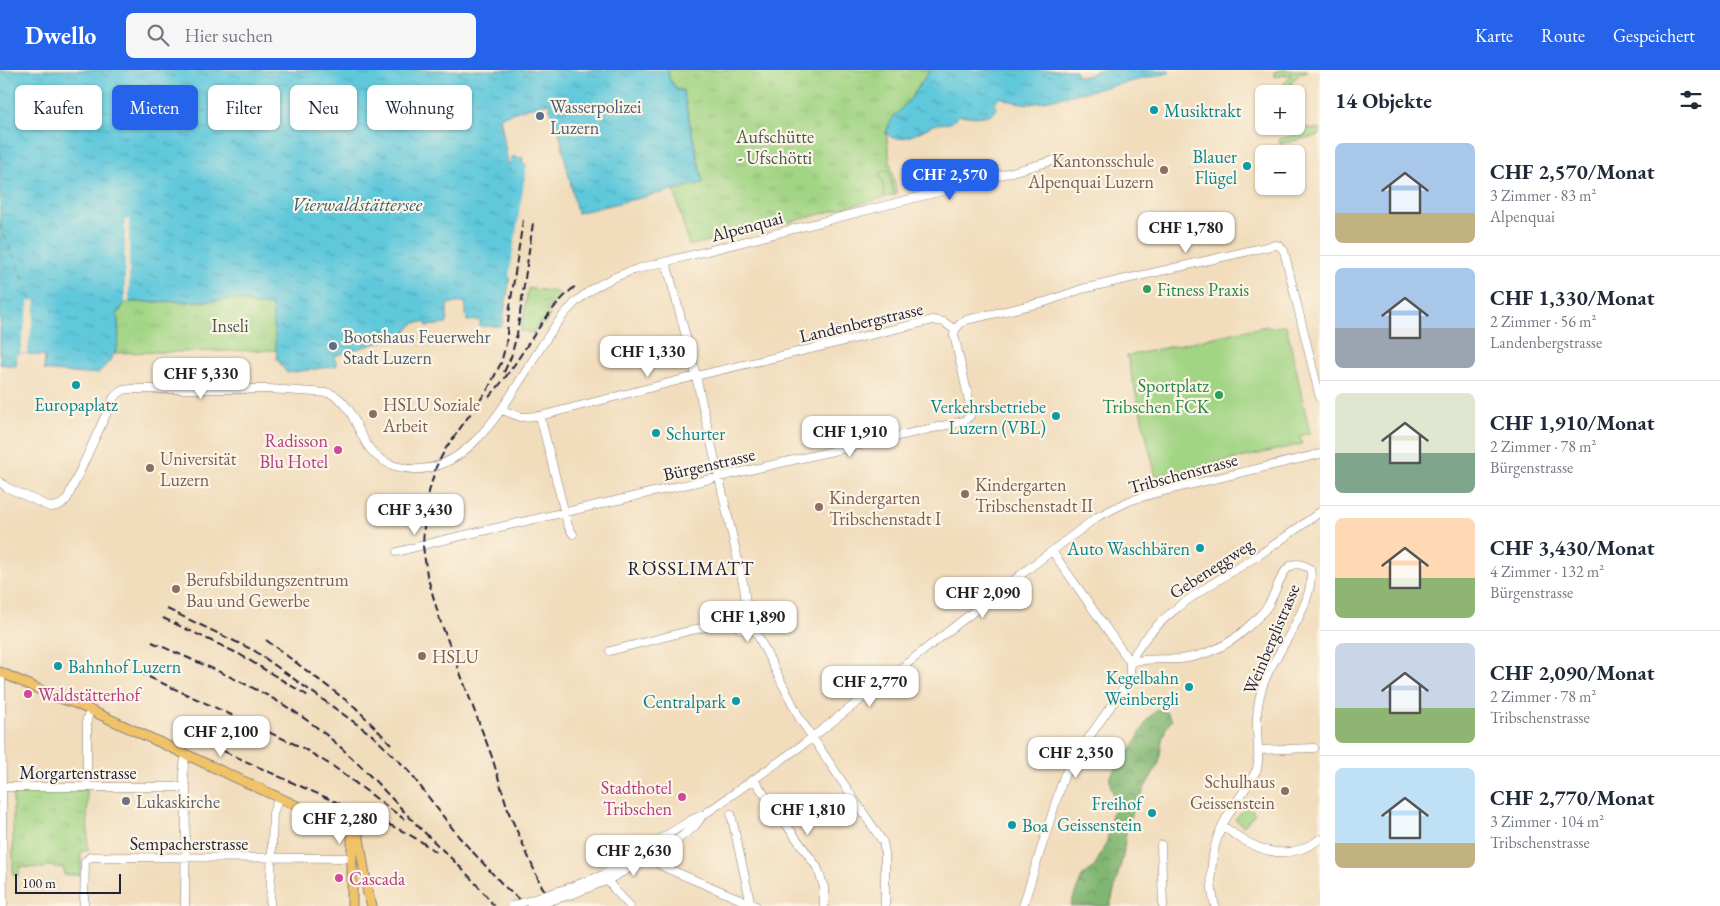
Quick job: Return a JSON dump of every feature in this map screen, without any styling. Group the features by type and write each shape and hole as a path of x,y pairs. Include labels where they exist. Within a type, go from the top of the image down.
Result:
{"main road":[{"path":"1,671 56,693 61,698 91,710 352,832 359,838 368,894 372,906"},
{"path":"352,832 352,906"}],"street":[{"name":"Alpenquai","path":"2,486 50,506 62,505 68,497 114,396 123,390 139,388 259,389 323,392 336,395 346,405 372,453 390,465 410,469 430,468 451,460 479,436 502,410 551,332 575,303 588,292 617,276 637,269 1059,160"},
{"path":"955,330 966,320 1045,302 1082,289 1275,245 1280,246 1284,251 1320,398"},
{"path":"666,262 696,376 744,587 746,605"},
{"name":"Landenbergstrasse","path":"502,410 521,417 540,416 696,376 933,320 944,322 955,330"},
{"name":"Bürgenstrasse","path":"397,552 964,421 970,416 970,405 954,335 955,330"},
{"path":"540,416 568,526 573,534"},
{"name":"Tribschenstrasse","path":"571,891 606,877 667,848 705,814 812,737 1097,518 1129,501 1155,493 1320,454"},
{"name":"Gebeneggweg","path":"1130,662 1139,647 1172,610 1320,512"},
{"path":"1022,906 1064,776 1130,676 1130,662 1052,551"},
{"name":"Weinberglistrasse","path":"1130,662 1137,660 1180,659 1196,656 1239,636 1268,606 1283,573 1289,566 1296,563 1310,569 1311,585 1293,630 1268,673 1258,699 1259,759 1254,775 1222,826 1217,840 1212,870 1215,906"},
{"path":"746,605 755,608 760,615 759,622 754,628 743,630 735,621 737,610 746,605"},
{"path":"610,651 735,621"},
{"path":"754,628 792,706 883,842 885,853 885,906"},
{"path":"1,671 2,906"},
{"path":"86,787 88,718 91,710"},
{"path":"1259,750 1314,748"},
{"path":"185,906 186,787 183,766 186,755"},
{"path":"754,780 817,867 824,887 824,906"},
{"name":"Morgartenstrasse","path":"1,786 186,787"},
{"path":"270,906 272,813 279,797"},
{"name":"Tribschenstrasse","path":"606,877 691,820 705,814"},
{"path":"731,814 753,905"},
{"path":"1222,826 1246,842 1273,853 1301,849 1320,839"},
{"path":"1161,845 1163,906"},
{"path":"650,856 655,862 666,868 753,905"},
{"name":"Sempacherstrasse","path":"84,906 87,859 90,857 352,858"},
{"path":"606,877 630,906"},
{"path":"512,906 571,891"},
{"path":"533,906 571,891"}],"green space":[{"name":"Aufschütte - Ufschötti","path":"668,70 930,70 911,98 891,120 886,132 897,194 689,246 674,189 703,182 683,91 677,89 669,78"},
{"path":"1308,70 1297,76 1291,83 1292,85 1284,85 1291,74 1275,77 1274,72"},
{"path":"1305,127 1320,129 1320,135 1280,144 1279,139 1305,135"},
{"path":"889,170 894,195 885,197 880,172"},
{"path":"528,288 557,292 560,295 546,311 550,315 544,324 540,322 533,333 521,331"},
{"name":"Inseli","path":"238,299 254,305 273,306 277,350 115,353 119,329 117,315 125,302"},
{"name":"Sportplatz Tribschen FCK","path":"1286,325 1310,433 1300,436 1302,444 1156,477 1127,356 1266,326 1271,328"},
{"path":"1157,710 1166,712 1172,720 1166,728 1162,740 1159,763 1127,825 1123,856 1110,906 1070,906 1082,877 1095,866 1107,841 1113,808 1110,776 1131,750 1149,717"},
{"path":"87,789 88,851 81,851 81,875 64,875 64,868 46,866 45,868 19,867 19,875 13,875 13,790"},
{"path":"1247,806 1255,813 1244,826 1235,819"}],"water":[{"name":"Vierwaldstättersee","path":"0,70 668,70 669,78 676,89 683,91 703,183 577,213 557,122 554,123 549,103 500,117 508,164 510,164 511,157 523,158 522,164 528,165 502,326 480,326 480,320 467,321 465,302 447,304 447,324 427,326 425,322 414,323 403,335 334,356 337,366 287,373 277,359 272,306 254,305 238,299 125,302 117,315 119,333 117,347 110,360 98,373 83,374 44,370 45,356 20,353 17,353 16,366 0,364"},
{"path":"930,70 1075,70 1078,76 1088,75 1097,70 1169,70 1169,73 1031,104 1014,102 1000,97 994,104 997,107 994,113 977,117 959,115 950,123 934,125 909,136 896,138 890,136 886,132 891,120 911,98"}],"pier":[{"path":"527,164 530,165 512,277 509,277"},
{"path":"129,219 129,303 125,302 125,220"},
{"path":"29,300 36,301 27,354 20,353"}],"ferry route":[{"path":"0,224 32,301"}],"railway":[{"path":"523,220 506,344 501,363 488,389 446,448 436,467 425,506 423,546 427,575 440,620 492,757 509,813 540,883 554,906"},
{"path":"504,372 511,357 517,334 533,223"},
{"path":"489,397 511,369 541,324 577,285"},
{"path":"167,609 255,651 372,735 407,769 459,837 504,886 526,906"},
{"path":"163,618 239,654 310,697"},
{"path":"266,640 355,707 391,744"},
{"path":"152,642 252,687 290,709 323,732 458,864 494,906"},
{"path":"138,672 301,747 334,767 404,819"},
{"path":"180,731 389,825 426,845 438,854"}],"place":[{"name":"Musiktrakt","path":"1154,110"},
{"name":"Wasserpolizei Luzern","path":"540,116"},
{"name":"Blauer Flügel","path":"1247,166"},
{"name":"Kantonsschule Alpenquai Luzern","path":"1164,170"},
{"name":"Fitness Praxis","path":"1147,289"},
{"name":"Bootshaus Feuerwehr Stadt Luzern","path":"333,346"},
{"name":"Europaplatz","path":"76,385"},
{"name":"Sportplatz Tribschen FCK","path":"1219,395"},
{"name":"HSLU Soziale Arbeit","path":"373,414"},
{"name":"Verkehrsbetriebe Luzern (VBL)","path":"1056,416"},
{"name":"Schurter","path":"656,433"},
{"name":"Radisson Blu Hotel","path":"338,450"},
{"name":"Universität Luzern","path":"150,468"},
{"name":"Kindergarten Tribschenstadt II","path":"965,494"},
{"name":"Kindergarten Tribschenstadt I","path":"819,507"},
{"name":"Auto Waschbären","path":"1200,548"},
{"name":"Berufsbildungszentrum Bau und Gewerbe","path":"176,589"},
{"name":"HSLU","path":"422,656"},
{"name":"Bahnhof Luzern","path":"58,666"},
{"name":"Kegelbahn Weinbergli","path":"1189,687"},
{"name":"Waldstätterhof","path":"28,694"},
{"name":"Centralpark","path":"736,701"},
{"name":"Schulhaus Geissenstein","path":"1285,791"},
{"name":"Stadthotel Tribschen","path":"682,797"},
{"name":"Lukaskirche","path":"126,801"},
{"name":"Freihof Geissenstein","path":"1152,813"},
{"name":"Boa","path":"1012,825"},
{"name":"Cascada","path":"339,878"}],"district":[{"name":"RÖSSLIMATT","path":"691,568"}]}
